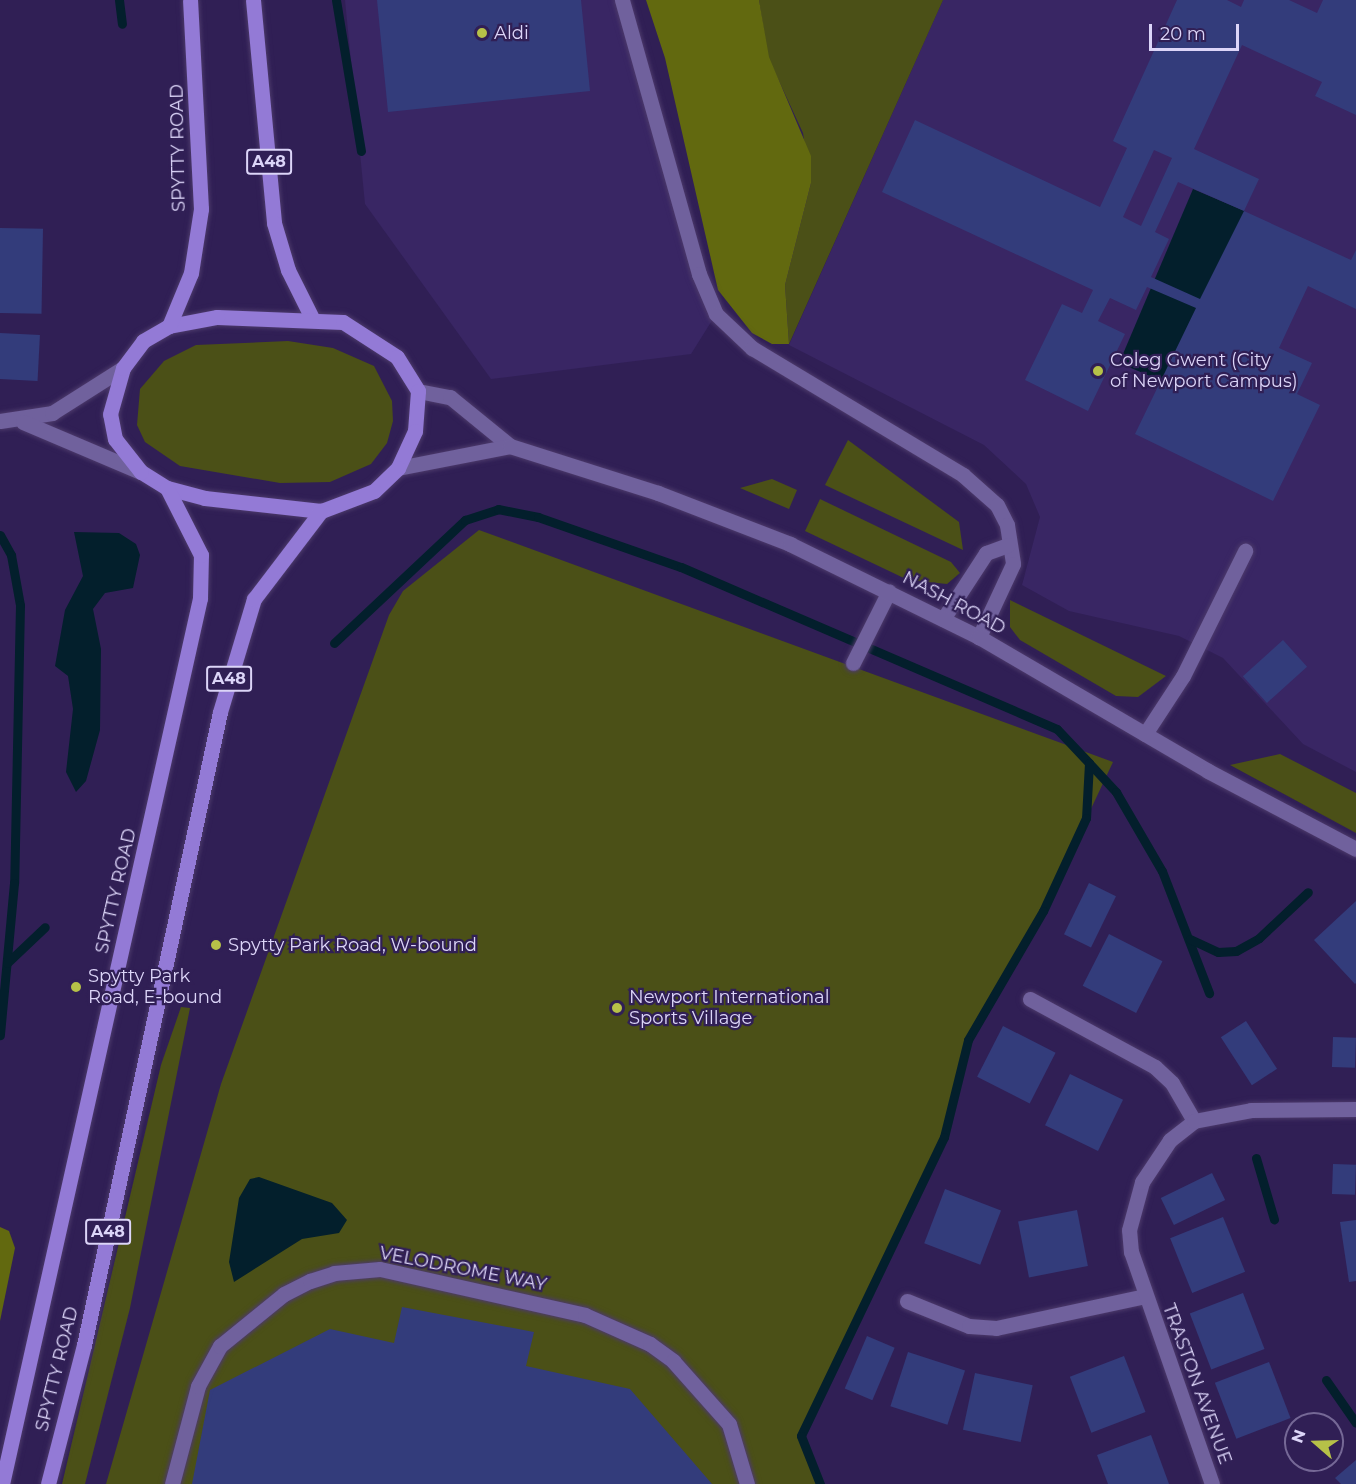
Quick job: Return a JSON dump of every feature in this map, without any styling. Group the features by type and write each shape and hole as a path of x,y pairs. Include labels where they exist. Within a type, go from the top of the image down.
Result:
{"main road":[{"name":"SPYTTY ROAD","path":"169,326 191,273 201,209 190,0"},
{"name":"A48","path":"253,0 274,223 288,270 312,318"},
{"path":"217,317 312,318 343,322 372,336 398,357 417,392 415,431 398,468 374,491 321,511 262,508 167,488 141,472 115,439 110,414 123,368 143,341 169,326 217,317"},
{"name":"SPYTTY ROAD","path":"2,1484 200,598 201,555 167,488"},
{"name":"SPYTTY ROAD","path":"48,1484 84,1345 220,712 254,599 321,511"}],"street":[{"path":"622,0 699,274 716,314 752,348 963,475 997,505 1007,525 1008,545 1013,564 979,637"},
{"path":"23,422 90,393 123,368"},
{"name":"NASH ROAD","path":"417,392 450,397 510,446 704,510 889,591 979,637 1145,734 1356,849"},
{"path":"0,422 23,422 141,472"},
{"name":"NASH ROAD","path":"398,468 510,446"},
{"path":"943,618 986,554 1008,545"},
{"path":"1145,734 1183,676 1245,551"},
{"path":"853,663 889,591"},
{"path":"1030,999 1155,1067 1172,1083 1194,1120 1251,1110 1356,1108"},
{"name":"TRASTON AVENUE","path":"1194,1120 1156,1159 1134,1206 1131,1252 1212,1484"},
{"name":"VELODROME WAY","path":"172,1484 198,1386 220,1346 310,1281 333,1273 380,1269 585,1315 650,1344 673,1361 729,1424 747,1484"},
{"name":"TRASTON AVENUE","path":"907,1301 969,1326 996,1328 1145,1296"}],"shaded area":[{"path":"345,0 622,0 716,314 691,354 491,379 365,204"},
{"name":"Coleg Gwent (City of Newport Campus)","path":"943,0 1356,0 1356,772 1303,744 1223,658 1179,636 1069,611 1022,585 1040,517 1026,484 984,445 789,345"}],"green space":[{"path":"646,0 759,0 769,57 811,156 811,183 785,285 789,344 772,344 752,333 718,290 665,58"},
{"path":"759,0 943,0 789,344 785,285 811,183 803,133 768,57"},
{"path":"288,341 333,348 374,366 392,401 393,421 387,443 371,464 330,482 280,483 180,466 145,442 137,425 140,389 164,361 196,345"},
{"path":"848,440 959,522 963,550 825,485"},
{"path":"772,479 797,490 789,509 740,488"},
{"path":"820,499 951,562 960,573 947,584 908,580 805,531"},
{"name":"Newport International Sports Village","path":"479,530 1113,762 1043,911 968,1040 944,1137 801,1436 820,1484 106,1484 221,1084 389,615 403,591"},
{"path":"1010,600 1166,676 1138,697 1116,696 1020,640 1010,627"},
{"path":"1280,754 1356,793 1356,833 1230,765"},
{"path":"181,1007 190,1008 130,1308 85,1484 62,1484 161,1065"},
{"path":"0,1227 9,1231 15,1248 0,1321"}],"water":[{"path":"1193,189 1245,211 1171,385 1119,363"},
{"path":"74,532 119,533 136,544 140,555 133,588 105,593 93,609 101,649 100,730 86,781 76,792 66,772 73,709 68,676 55,666 65,610 83,576"},
{"path":"259,1177 332,1203 347,1220 339,1233 302,1239 234,1282 229,1262 239,1198 250,1179"}],"building":[{"path":"377,0 581,0 590,91 388,112"},
{"path":"1177,0 1227,0 1241,7 1244,0 1289,0 1317,13 1323,0 1356,0 1356,115 1315,96 1322,82 1242,45 1194,149 1259,179 1244,211 1351,260 1356,250 1356,309 1308,286 1279,348 1312,363 1297,394 1320,405 1273,501 1135,434 1196,308 1147,287 1136,310 1110,298 1098,321 1125,334 1088,411 1025,380 1062,304 1082,313 1093,290 882,192 915,120 1100,207 1127,148 1113,141","holes":["1154,150 1172,158 1141,226 1123,217","1178,182 1244,211 1200,299 1151,277 1169,239 1155,232"]},
{"path":"0,228 43,229 42,314 0,313"},
{"path":"0,333 40,335 38,381 0,379"},
{"path":"1283,640 1307,667 1267,703 1243,676"},
{"path":"1089,883 1116,896 1091,947 1064,934"},
{"path":"1356,901 1356,983 1355,984 1314,940"},
{"path":"1109,934 1162,961 1136,1013 1083,986"},
{"path":"1246,1021 1277,1069 1252,1085 1221,1037"},
{"path":"1003,1026 1056,1053 1030,1104 977,1077"},
{"path":"1333,1037 1356,1038 1355,1068 1332,1067"},
{"path":"1070,1074 1123,1100 1098,1151 1045,1125"},
{"path":"1333,1164 1356,1165 1355,1195 1332,1194"},
{"path":"1212,1173 1225,1200 1174,1225 1161,1198"},
{"path":"945,1189 1001,1211 980,1265 924,1243"},
{"path":"1077,1210 1088,1266 1029,1277 1018,1221"},
{"path":"1223,1217 1245,1272 1192,1293 1170,1238"},
{"path":"1356,1220 1356,1281 1349,1282 1340,1222"},
{"path":"1243,1293 1265,1349 1211,1369 1190,1313"},
{"path":"402,1307 534,1332 526,1366 630,1389 712,1484 192,1484 210,1390 330,1329 394,1343"},
{"path":"867,1336 895,1348 872,1400 845,1388"},
{"path":"908,1352 965,1371 947,1425 890,1406"},
{"path":"1124,1356 1146,1412 1091,1433 1070,1377"},
{"path":"1269,1362 1288,1412 1284,1412 1284,1421 1236,1439 1215,1383"},
{"path":"975,1373 1033,1385 1021,1442 963,1430"},
{"path":"1151,1435 1169,1484 1108,1484 1097,1455"},
{"path":"1356,1460 1356,1484 1341,1484 1335,1478"}],"waterway":[{"path":"119,0 122,24"},
{"path":"336,0 361,151"},
{"path":"334,643 465,520 498,509 538,517 681,567 1057,729 1089,763 1086,818 1043,911 968,1040 944,1137 801,1436 820,1484"},
{"path":"0,535 11,555 20,605 14,883 0,1035"},
{"path":"1089,763 1116,792 1162,871 1209,993"},
{"path":"1190,939 1218,952 1236,951 1259,938 1308,892"},
{"path":"7,963 45,927"},
{"path":"1256,1158 1274,1219"},
{"path":"1326,1380 1356,1423"}],"place":[{"name":"Aldi","path":"482,33"},
{"name":"Coleg Gwent (City of Newport Campus)","path":"1098,371"},
{"name":"Spytty Park Road, W-bound","path":"216,945"},
{"name":"Spytty Park Road, E-bound","path":"76,987"},
{"name":"Newport International Sports Village","path":"617,1008"}]}
